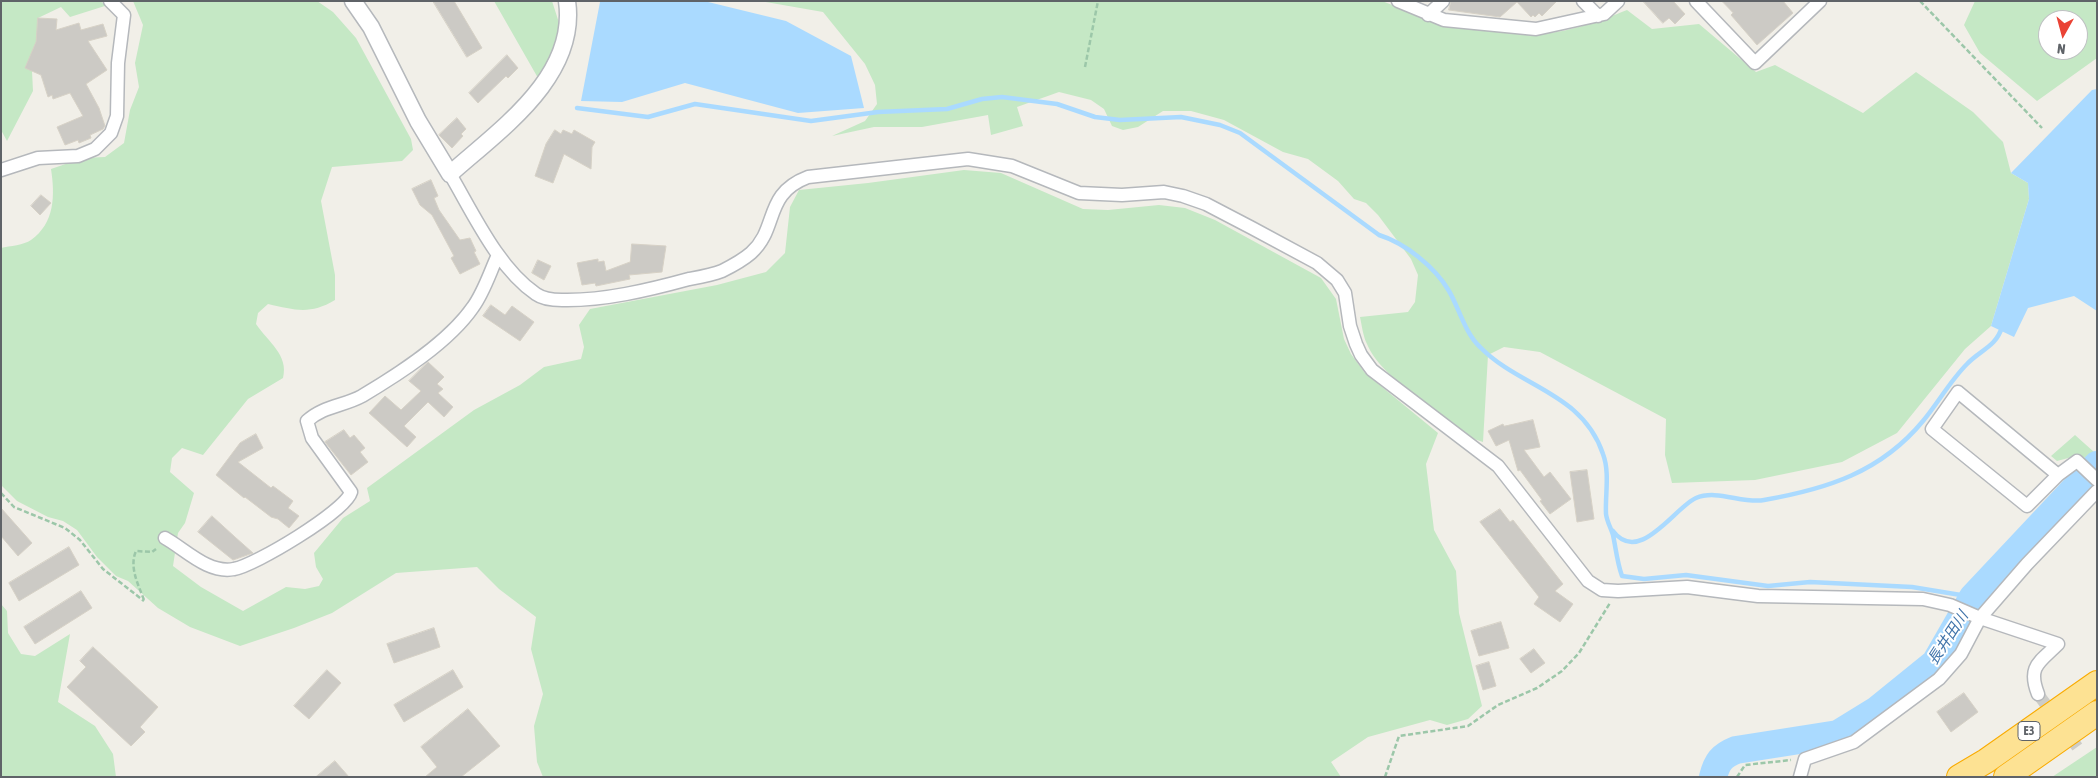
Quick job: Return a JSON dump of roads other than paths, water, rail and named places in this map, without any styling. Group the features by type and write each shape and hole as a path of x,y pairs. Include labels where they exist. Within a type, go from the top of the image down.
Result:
{"highway":[{"name":"E3","path":"1959,777 1986,761 2097,683"},
{"name":"E3","path":"2006,777 2097,713"}],"street":[{"path":"1,170 38,158 78,156 95,149 111,133 117,116 118,63 124,16 110,1"},
{"path":"353,1 371,27 418,121 498,255 525,284 546,299 594,298 672,284 721,271 753,252 762,238 782,194 794,182 808,177 968,159 1012,166 1079,193 1122,195 1164,192 1183,196 1206,204 1317,263 1337,280 1345,293 1350,326 1356,344 1361,355 1372,370 1498,466 1588,581 1602,590 1618,592 1687,588 1758,596 1923,599 1950,604 1980,618 2058,644 2036,665 2032,679 2038,694"},
{"path":"450,174 540,90 561,51 566,30 567,1"},
{"path":"1398,1 1444,20 1536,29 1604,14 1618,1"},
{"path":"1428,15 1443,1"},
{"path":"1584,1 1598,16"},
{"path":"1696,1 1755,63 1813,4"},
{"path":"165,538 201,562 219,568 234,570 298,539 346,502 350,492 312,438 307,421 325,409 339,407 362,396 438,344 474,306 498,255"},
{"path":"2058,475 1958,392 1932,429 2027,506 2058,475 2077,461 2097,480"},
{"path":"1800,777 1805,759 1854,742 1939,679 1961,654 1980,618 2027,564 2097,491"}],"water":[{"path":"704,1 786,21 851,56 864,108 798,113 685,83 622,102 581,101 600,2"},
{"path":"2097,89 2097,311 2074,296 2028,308 2014,337 1991,326 2029,199 2028,183 2011,173 2092,90"}],"waterway":[{"path":"577,108 648,117 695,104 811,121 878,112 947,109 982,99 1002,97 1057,104 1095,117 1120,120 1181,117 1220,125 1240,133 1379,235 1409,250 1428,265 1449,291 1470,335 1480,347 1496,361 1549,393 1581,417 1593,433 1605,461 1607,476 1606,514 1613,535 1622,576 1644,579 1686,575 1768,586 1810,582 1912,587 1973,597"},
{"path":"1613,531 1623,540 1634,542 1656,531 1687,503 1696,498 1713,495 1756,501 1787,496 1831,484 1871,466 1907,439 1961,371 1972,359 1992,344 2002,327"},
{"name":"長井田川","path":"1713,777 1720,760 1736,750 1838,734 1877,710 1935,663 1973,597 2097,465"}],"tunnel":[{"path":"2038,694 2078,748"}]}
